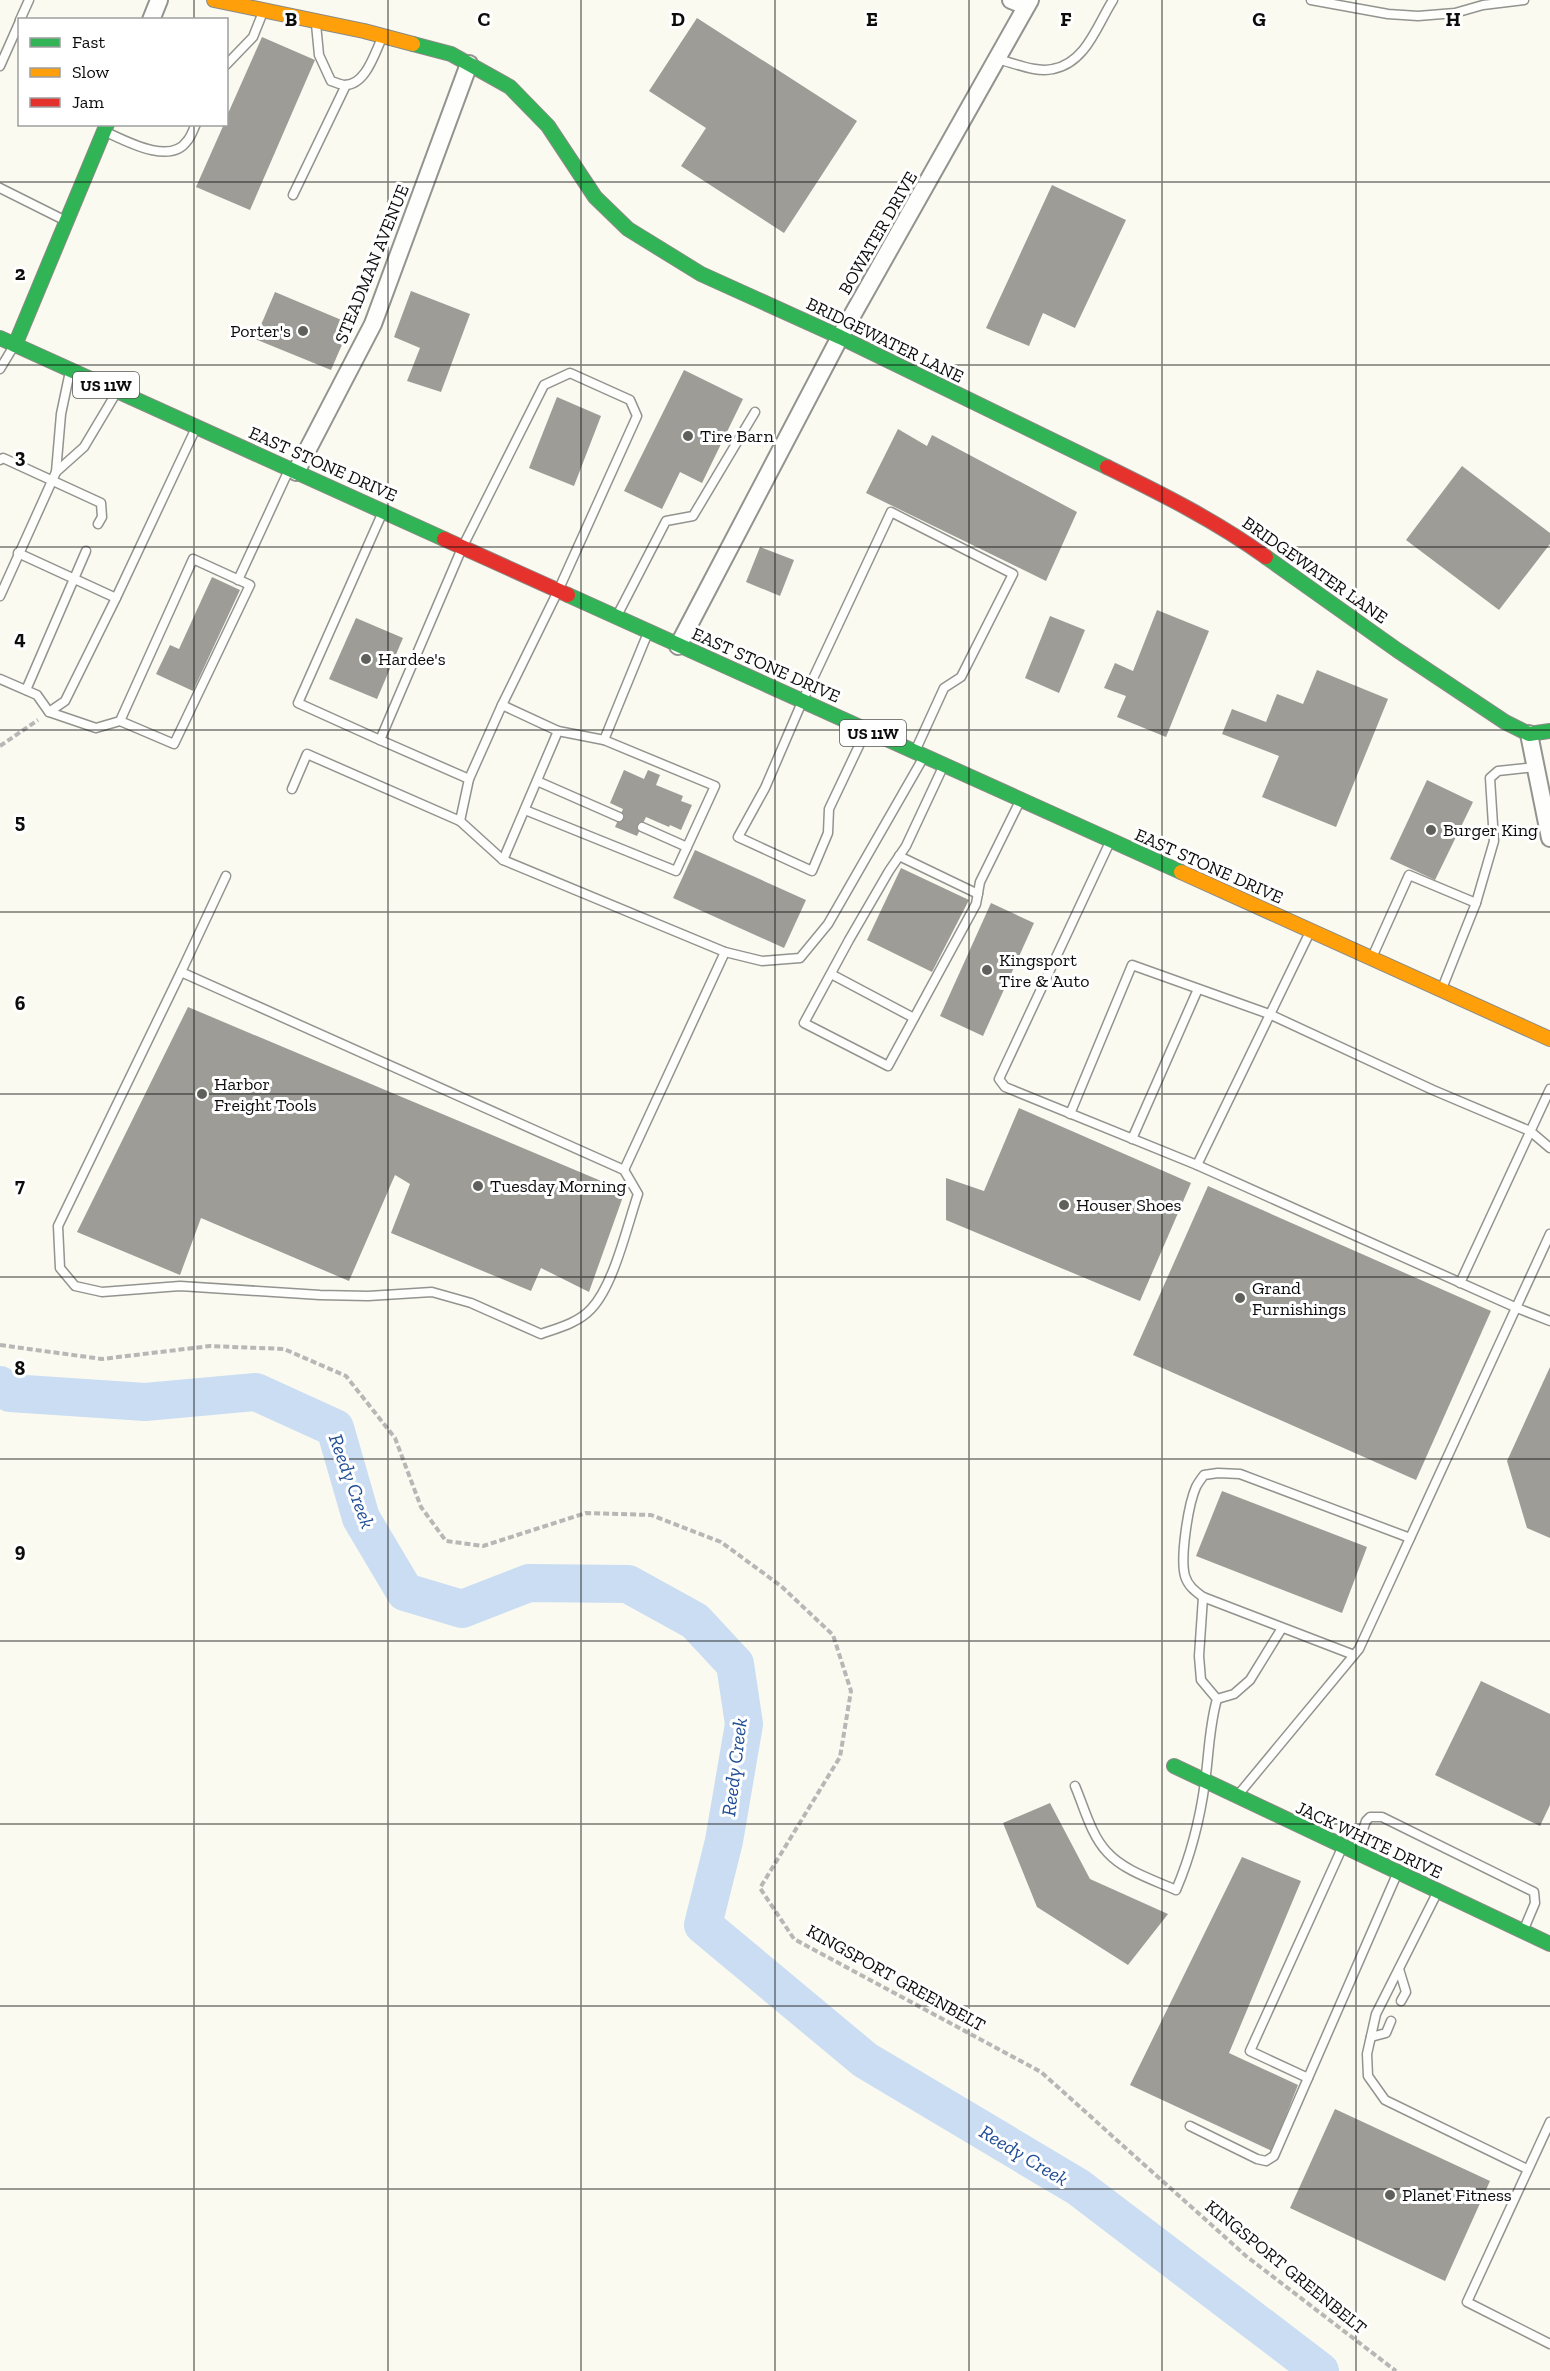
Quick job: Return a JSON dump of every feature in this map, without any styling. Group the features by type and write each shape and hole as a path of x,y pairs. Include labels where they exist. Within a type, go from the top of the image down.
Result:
{"main road":[{"name":"BRIDGEWATER LANE","path":"214,0 383,36 451,54 469,64 510,87 548,126 595,197 628,229 701,274 840,337 1184,505 1232,533 1397,650 1505,722 1529,734"},
{"path":"15,345 105,128"},
{"name":"EAST STONE DRIVE","path":"0,338 1550,1039"},
{"path":"1529,734 1550,731"},
{"name":"JACK WHITE DRIVE","path":"1174,1766 1437,1893 1550,1944"}],"street":[{"path":"152,18 159,0"},
{"name":"BOWATER DRIVE","path":"678,646 840,337 997,58 1023,2"},
{"name":"STEADMAN AVENUE","path":"293,470 373,324 469,64"},
{"path":"1529,734 1536,767 1545,788 1550,838"}],"lane":[{"path":"21,18 29,0"},
{"path":"997,58 1031,68 1052,70 1075,60 1086,47 1113,0"},
{"path":"1311,0 1388,14 1418,16 1455,13 1483,3 1524,0"},
{"path":"228,63 253,37 264,10"},
{"path":"315,21 319,56 331,81 346,85 364,75 383,36"},
{"path":"0,66 18,25"},
{"path":"293,195 346,85"},
{"path":"105,128 141,148 157,152 175,150 186,143 195,126"},
{"path":"0,188 66,221"},
{"path":"0,369 15,345"},
{"path":"0,596 54,476 61,414 71,370"},
{"path":"380,740 462,548 544,385 570,373 630,400 637,416 558,591 502,705 469,779 460,821"},
{"path":"54,476 84,447 117,391"},
{"path":"616,617 666,521 693,516 755,412"},
{"path":"48,712 65,701 196,426"},
{"path":"0,460 3,458 54,476 101,503 102,517 98,524"},
{"path":"238,580 293,470"},
{"path":"383,511 298,703 469,779"},
{"path":"292,789 307,754 460,821 503,860 725,952 762,961 800,958 828,924 920,755 944,688 961,677 1013,574 891,512 802,702 765,788 738,837 812,871 828,832 830,809 866,730"},
{"path":"26,690 86,551"},
{"path":"18,553 116,598"},
{"path":"0,679 37,695 48,712 96,728 120,721 174,744 250,585 193,559 120,721"},
{"path":"604,740 649,632"},
{"path":"502,705 558,731 604,740 714,786 676,872 525,810"},
{"path":"503,860 558,731"},
{"path":"944,765 906,846 804,1023 888,1066 976,904 980,882 1020,800"},
{"path":"1442,990 1476,903 1494,841 1490,778 1498,771 1536,767"},
{"path":"537,781 620,817"},
{"path":"642,827 687,847"},
{"path":"1110,841 999,1079 1005,1087 1197,1165 1550,1321"},
{"path":"899,856 978,894"},
{"path":"1371,959 1409,875 1476,903"},
{"path":"181,972 624,1170 638,1194 608,1283 591,1310 570,1324 541,1334 471,1304 432,1292 330,1296 180,1286 102,1292 75,1286 60,1268 58,1226 226,876"},
{"path":"1197,1165 1310,931"},
{"path":"624,1170 725,952"},
{"path":"1070,1114 1132,965 1269,1014 1433,1090 1530,1131 1550,1148"},
{"path":"831,974 914,1018"},
{"path":"1132,1139 1198,989"},
{"path":"1460,1283 1550,1089"},
{"path":"1236,1797 1359,1649 1550,1234"},
{"path":"1354,1655 1203,1598 1191,1588 1185,1577 1183,1561 1185,1539 1196,1487 1204,1476 1218,1473 1240,1474 1410,1538"},
{"path":"1203,1598 1199,1656 1201,1680 1217,1699"},
{"path":"1217,1699 1234,1694 1250,1680 1282,1628"},
{"path":"1075,1785 1095,1834 1107,1853 1124,1865 1176,1890 1187,1865 1195,1836 1205,1782 1210,1722 1217,1699"},
{"path":"1308,2078 1250,2051 1348,1850 1370,1817 1382,1817 1534,1892 1535,1903 1523,1932"},
{"path":"1190,2126 1246,2155 1266,2160 1274,2156 1397,1874"},
{"path":"1437,1893 1376,2014 1367,2054 1368,2076 1385,2100 1527,2169"},
{"path":"1399,1969 1406,1992 1401,2001"},
{"path":"1371,2037 1386,2033 1391,2022"},
{"path":"1550,2122 1467,2302 1550,2344"}],"path":[{"path":"0,746 48,712"},
{"name":"KINGSPORT GREENBELT","path":"0,1345 102,1359 210,1346 284,1349 346,1376 395,1438 421,1507 446,1541 483,1546 586,1513 651,1515 721,1542 730,1548 781,1586 832,1635 850,1691 840,1757 760,1888 794,1939 1041,2072 1246,2256 1395,2371"}],"building":[{"path":"697,18 857,121 784,233 681,166 706,128 649,91"},
{"path":"262,37 315,60 250,210 196,187 223,126 228,126 228,114"},
{"path":"1052,185 1126,220 1075,328 1043,313 1029,346 986,328"},
{"path":"411,291 470,314 441,392 407,381 420,348 394,337"},
{"name":"Porter's","path":"275,292 351,324 331,370 255,339"},
{"name":"Tire Barn","path":"684,370 743,399 702,483 680,472 662,509 624,491"},
{"path":"557,397 601,416 574,486 529,468"},
{"path":"898,429 927,446 932,435 1077,512 1046,581 866,493"},
{"path":"1462,466 1550,533 1550,544 1499,610 1406,540"},
{"path":"760,547 794,560 780,596 746,582"},
{"path":"212,577 240,590 193,691 156,674 170,645 179,649"},
{"path":"1157,610 1209,631 1166,737 1117,717 1126,696 1104,688 1115,663 1133,671"},
{"path":"1050,616 1085,630 1059,693 1025,678"},
{"name":"Hardee's","path":"356,618 403,638 377,699 329,679"},
{"path":"1317,670 1388,699 1336,827 1262,797 1279,756 1222,734 1232,709 1266,722 1277,694 1303,704"},
{"path":"624,770 644,779 648,770 660,775 656,785 683,796 681,801 692,805 681,830 646,817 637,836 615,827 623,809 610,803"},
{"name":"Burger King","path":"1427,780 1473,802 1435,880 1390,859"},
{"path":"695,850 806,900 784,948 673,898"},
{"path":"901,868 969,900 932,972 867,940"},
{"name":"Kingsport Tire & Auto","path":"991,903 1034,923 983,1036 940,1016"},
{"path":"188,1007 625,1191 589,1292 541,1268 531,1291 391,1233 410,1184 395,1175 349,1281 201,1218 180,1275 77,1232"},
{"name":"Houser Shoes","path":"1019,1108 1191,1183 1140,1301 946,1220 946,1178 984,1191"},
{"path":"1208,1186 1491,1311 1416,1480 1133,1355"},
{"path":"1550,1367 1550,1538 1527,1528 1507,1461"},
{"path":"1222,1491 1367,1547 1342,1613 1196,1556"},
{"path":"1481,1681 1550,1714 1550,1805 1540,1826 1435,1775"},
{"path":"1050,1803 1090,1879 1168,1914 1128,1965 1037,1907 1003,1823"},
{"path":"1242,1857 1301,1881 1229,2053 1298,2085 1272,2151 1130,2085"},
{"name":"Planet Fitness","path":"1335,2109 1490,2181 1445,2281 1290,2208"}],"waterway":[{"name":"Reedy Creek","path":"0,1385 10,1393 145,1402 256,1392 335,1428 361,1518 405,1592 462,1609 529,1583 628,1584 695,1621 735,1664 744,1724 724,1841 703,1925 865,2060 1078,2187 1320,2371"}],"traffic: fast":[{"path":"413,44 451,54 510,87 548,126 595,197 628,229 701,274 840,337 1107,467"},
{"path":"15,345 106,126"},
{"path":"0,338 444,539"},
{"path":"1266,557 1397,650 1505,722 1529,734 1550,731"},
{"path":"568,595 1181,872"},
{"path":"1174,1766 1550,1944"}],"traffic: slow":[{"path":"214,0 364,31 413,44"},
{"path":"1181,872 1550,1039"}],"traffic: jam":[{"path":"1107,467 1208,520 1266,557"},
{"path":"444,539 568,595"}],"place":[{"name":"Porter's","path":"303,331"},
{"name":"Tire Barn","path":"688,436"},
{"name":"Hardee's","path":"366,659"},
{"name":"Burger King","path":"1431,830"},
{"name":"Kingsport Tire & Auto","path":"987,970"},
{"name":"Harbor Freight Tools","path":"202,1094"},
{"name":"Tuesday Morning","path":"478,1186"},
{"name":"Houser Shoes","path":"1064,1205"},
{"name":"Grand Furnishings","path":"1240,1298"},
{"name":"Planet Fitness","path":"1390,2195"}]}
